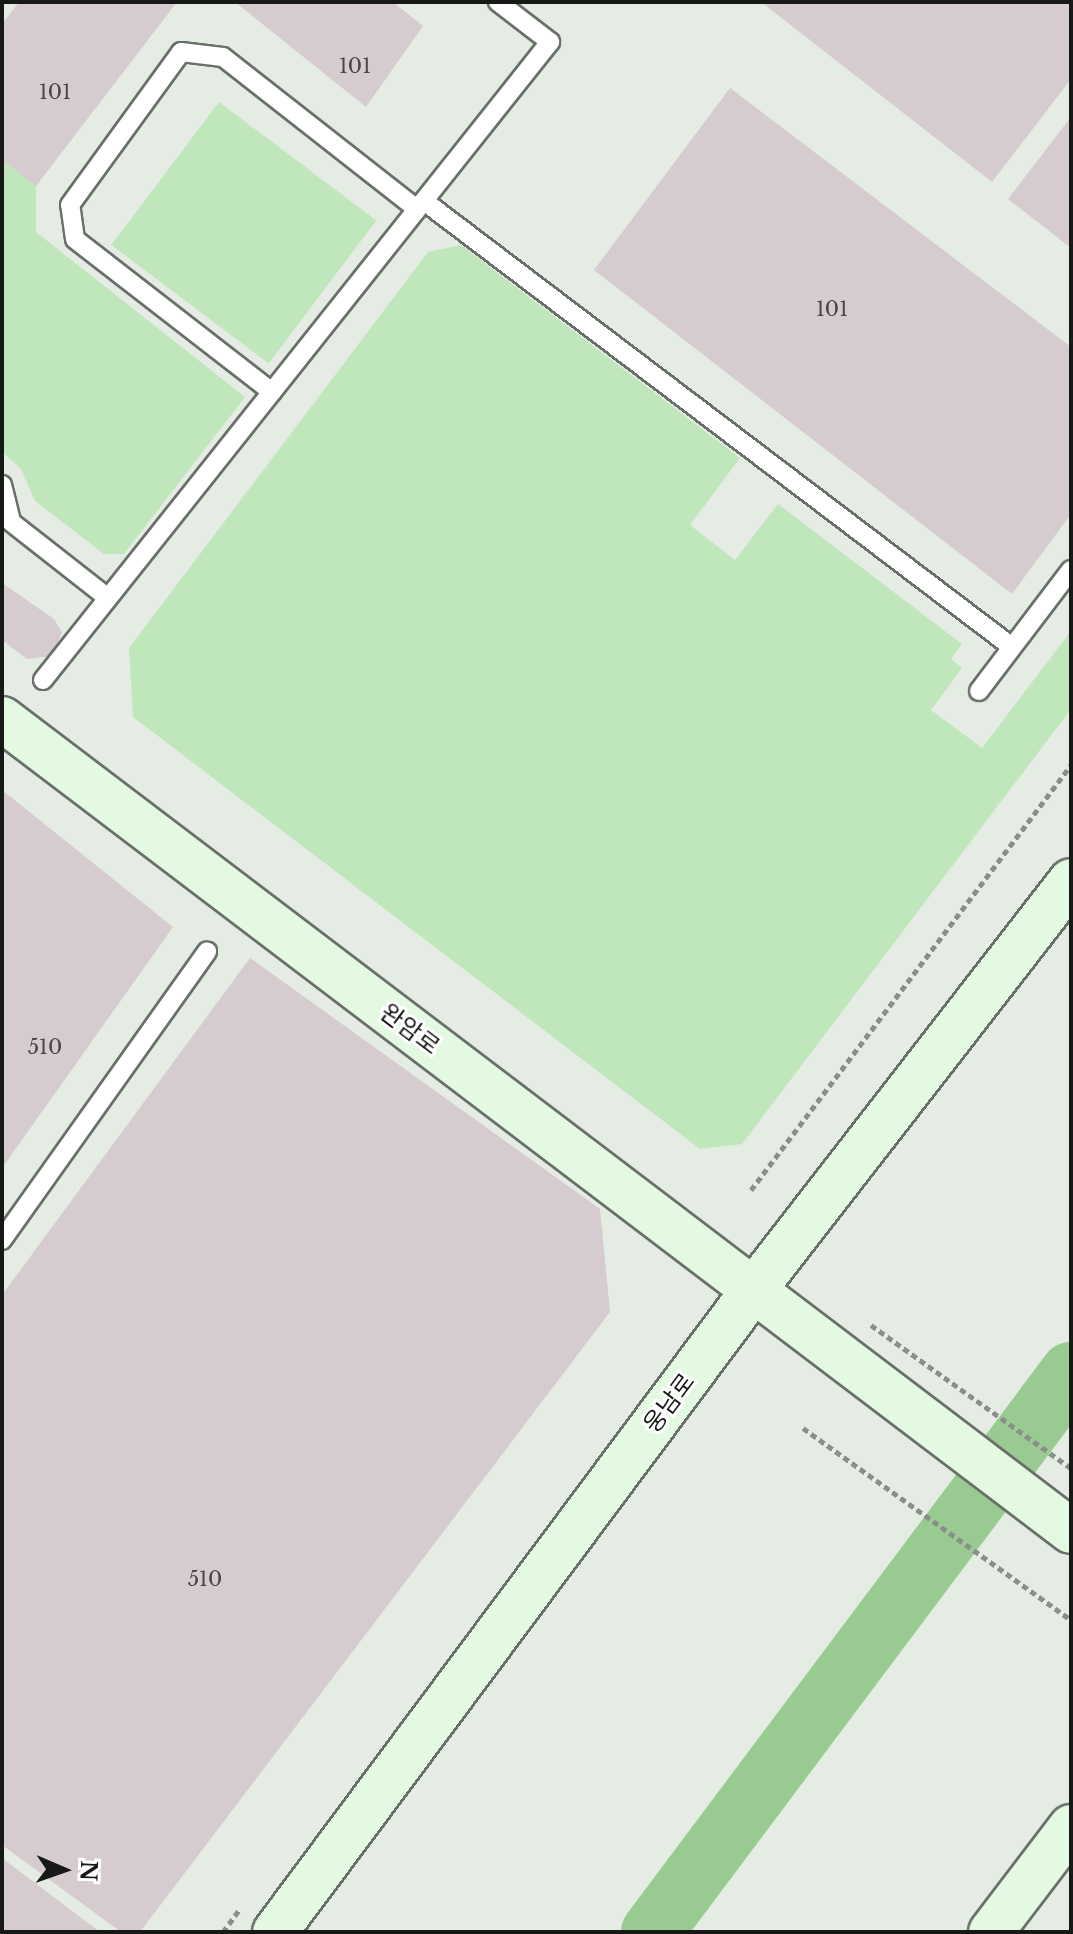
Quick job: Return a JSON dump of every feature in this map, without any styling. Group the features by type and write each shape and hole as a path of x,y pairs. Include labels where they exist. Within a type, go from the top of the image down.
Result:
{"street":[{"name":"완암로","path":"2,719 815,1342 1071,1531"},
{"name":"웅남로","path":"275,1932 752,1292 1071,881"},
{"path":"991,1932 1071,1827"}],"lane":[{"path":"43,680 550,42 498,2"},
{"path":"272,392 75,239 70,205 181,52 223,57 1012,647"},
{"path":"2,485 11,522 108,598"},
{"path":"979,691 1071,570"},
{"path":"2,1240 207,952"}],"path":[{"path":"751,1190 1071,765"},
{"path":"871,1325 1071,1468"},
{"path":"803,1428 1071,1620"}],"green space":[{"path":"219,102 376,221 269,364 111,245"},
{"path":"2,160 36,186 36,232 245,397 124,554 104,554 35,501 21,469 2,452"},
{"path":"461,245 740,458 690,525 735,560 778,504 962,644 951,659 962,668 931,710 982,748 1071,631 1071,709 742,1144 700,1149 133,717 129,648 428,252"}],"building":[{"path":"19,2 177,2 36,186 2,160 2,24"},
{"path":"235,2 393,2 423,26 366,107"},
{"path":"761,2 1071,2 1071,79 992,182"},
{"path":"730,88 1071,347 1071,514 1012,594 594,270"},
{"path":"1071,117 1071,248 1008,199"},
{"path":"2,583 54,619 62,632 53,656 27,659 2,640"},
{"path":"2,790 173,927 2,1168"},
{"path":"250,958 600,1209 610,1312 140,1932 121,1932 2,1845 2,1295"},
{"path":"2,1858 100,1932 2,1932"}],"waterway":[{"path":"652,1932 1071,1373"}]}
